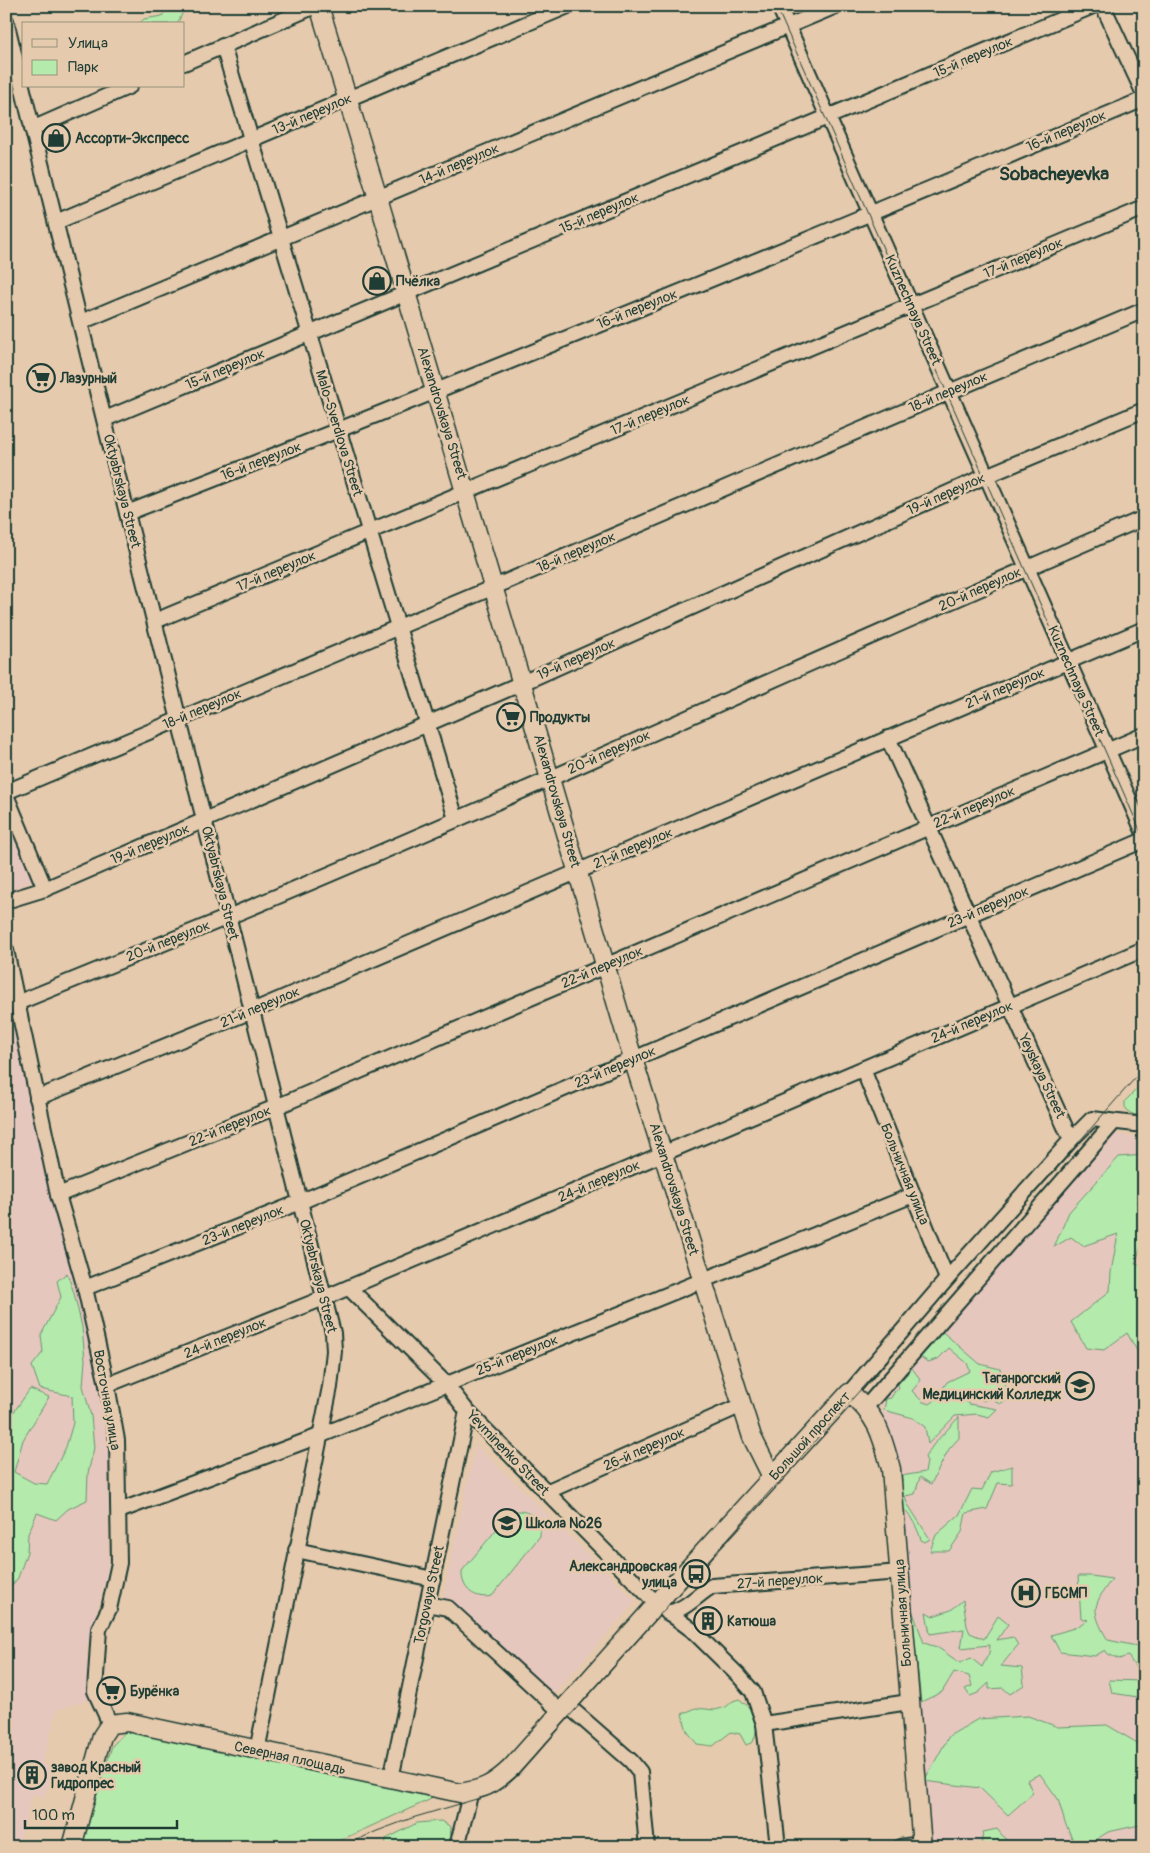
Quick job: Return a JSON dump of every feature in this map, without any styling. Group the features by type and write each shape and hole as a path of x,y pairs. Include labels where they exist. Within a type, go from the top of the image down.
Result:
{"main road":[{"name":"Alexandrovskaya Street","path":"319,6 378,198 662,1154 752,1437 772,1477"},
{"name":"Больничная улица","path":"849,1393 866,1407 880,1430 892,1469 921,1846"},
{"name":"Большой проспект","path":"511,1768 564,1709 662,1609 772,1477 849,1393"},
{"name":"Северная площадь","path":"110,1724 128,1722 460,1793 481,1789 499,1779 511,1768"},
{"path":"72,1847 102,1736 110,1724"}],"street":[{"path":"185,63 315,6"},
{"name":"13-й переулок","path":"56,222 568,6"},
{"name":"Kuznechnaya Street","path":"779,6 1144,833"},
{"name":"14-й переулок","path":"81,322 836,6"},
{"name":"15-й переулок","path":"105,419 1093,6"},
{"path":"1103,6 1144,94"},
{"name":"Oktyabrskaya Street","path":"6,21 22,87"},
{"name":"Malo-Sverdlova Street","path":"222,46 456,819"},
{"name":"Oktyabrskaya Street","path":"22,88 333,1334 334,1351 330,1386 296,1550 258,1750"},
{"path":"32,129 125,88"},
{"name":"16-й переулок","path":"127,513 339,431 435,390 871,214 1144,99"},
{"name":"17-й переулок","path":"155,621 1144,208"},
{"name":"18-й переулок","path":"6,793 1144,310"},
{"name":"19-й переулок","path":"6,901 45,889 428,724 986,476 1144,410"},
{"name":"20-й переулок","path":"17,1002 229,917 1144,518"},
{"name":"21-й переулок","path":"37,1098 252,1011 1144,629"},
{"name":"22-й переулок","path":"58,1195 276,1107 1144,735"},
{"name":"Yeyskaya Street","path":"888,738 1071,1140"},
{"path":"6,793 45,889"},
{"name":"23-й переулок","path":"85,1288 300,1202 1144,840"},
{"name":"24-й переулок","path":"107,1385 349,1288 1144,949"},
{"name":"Восточная улица","path":"6,950 58,1195 85,1288 107,1385 117,1440 119,1563 109,1609 99,1629 95,1691 110,1724"},
{"name":"Больничная улица","path":"863,1068 947,1279"},
{"name":"Большой проспект","path":"849,1393 947,1279 1092,1119 1144,1126"},
{"name":"Большой проспект","path":"866,1407 1114,1122"},
{"name":"25-й переулок","path":"119,1511 319,1436 913,1195"},
{"name":"Yevminenko Street","path":"349,1288 446,1384 467,1411 662,1609 692,1630 753,1692 764,1724 778,1847"},
{"name":"26-й переулок","path":"546,1492 742,1405"},
{"name":"Torgovaya Street","path":"391,1779 467,1411"},
{"path":"296,1550 432,1579"},
{"name":"27-й переулок","path":"662,1609 679,1611 712,1586 901,1572"},
{"path":"427,1604 448,1608 564,1709 631,1761 640,1772 647,1847"},
{"path":"764,1724 909,1702"},
{"path":"457,1847 471,1791"},
{"path":"900,1847 921,1846"}],"shaded area":[{"path":"6,817 33,880 6,893"},
{"path":"6,981 109,1422 108,1571 86,1649 91,1699 57,1710 42,1764 53,1767 45,1797 33,1794 18,1845 20,1847 6,1847"},
{"name":"ГБСМП","path":"1106,1131 1144,1140 1144,1847 934,1847 924,1781 895,1466 878,1394"},
{"name":"Школа №26","path":"476,1445 636,1601 549,1699 442,1601"}],"green space":[{"path":"169,6 186,6 178,22 141,22 144,19 162,16"},
{"path":"1144,1082 1144,1118 1130,1113 1125,1107 1125,1101"},
{"path":"1144,1155 1144,1188 1137,1203 1144,1207 1144,1238 1135,1264 1144,1266 1144,1363 1127,1333 1104,1350 1086,1348 1071,1322 1110,1291 1111,1272 1118,1234 1083,1246 1071,1237 1054,1247 1069,1212 1119,1157"},
{"path":"67,1273 82,1327 85,1360 83,1386 91,1416 94,1448 88,1473 87,1500 68,1509 56,1520 37,1513 28,1534 27,1552 18,1578 6,1592 6,1423 30,1389 49,1397 23,1440 14,1472 34,1483 47,1484 66,1447 73,1423 72,1396 40,1389 32,1366 43,1352 41,1335 61,1297 57,1281"},
{"path":"938,1328 980,1364 1000,1369 1009,1399 999,1404 990,1397 983,1401 972,1393 958,1395 969,1404 997,1409 989,1417 977,1414 955,1416 928,1444 925,1427 913,1418 884,1410 886,1399 891,1398 895,1391 899,1389 898,1384 908,1373 901,1371 907,1366 911,1367 921,1380 912,1391 923,1402 930,1404 947,1382 970,1371 967,1363 949,1348 938,1359 928,1362 916,1354 934,1342"},
{"path":"959,1417 959,1438 949,1449 931,1484 920,1477 915,1494 905,1496 907,1503 930,1539 925,1542 921,1540 911,1518 894,1501 902,1481 901,1476 925,1472 927,1462 925,1457 934,1444"},
{"path":"1012,1466 1012,1484 998,1483 987,1509 966,1513 962,1532 949,1551 930,1551 936,1535 959,1515 972,1489 982,1490 991,1472"},
{"path":"511,1512 526,1512 537,1521 540,1536 492,1596 475,1595 470,1592 464,1583 462,1571"},
{"path":"1078,1576 1112,1579 1097,1604 1098,1620 1108,1640 1141,1647 1144,1650 1144,1674 1138,1671 1128,1656 1119,1659 1108,1654 1105,1650 1095,1656 1060,1652 1051,1635 1074,1628 1088,1620 1081,1618"},
{"path":"963,1600 970,1633 984,1639 998,1616 1008,1624 997,1640 1013,1637 1018,1645 1001,1666 1022,1668 1024,1685 1010,1694 1003,1688 989,1689 989,1683 978,1693 970,1696 965,1689 972,1686 969,1676 954,1672 942,1692 921,1702 911,1607 924,1643 937,1647 960,1663 971,1658 982,1667 989,1653 990,1645 961,1648 964,1629 930,1634 926,1612 933,1616 951,1610"},
{"path":"1109,1680 1144,1681 1144,1698 1112,1693"},
{"path":"739,1699 753,1713 757,1723 753,1742 746,1745 740,1734 731,1732 713,1746 697,1744 687,1731 682,1714 696,1708 715,1710 726,1707"},
{"path":"1028,1716 1058,1727 1107,1725 1144,1747 1144,1824 1108,1832 1087,1845 1075,1844 1065,1823 1058,1799 1040,1774 1027,1780 1033,1793 1008,1815 980,1788 924,1781 949,1736 978,1719"},
{"path":"131,1726 435,1794 429,1800 325,1847 81,1847 112,1746"},
{"path":"441,1821 451,1827 449,1847 385,1847 386,1839 417,1823"},
{"path":"997,1829 1006,1840 1002,1847 981,1847 983,1832"}],"tram line":[{"path":"776,6 1144,839"},
{"path":"341,1847 412,1818 490,1795 517,1775 1144,1068"}],"place":[{"name":"Ассорти-Экспресс","path":"56,138"},
{"name":"Пчёлка","path":"377,281"},
{"name":"Лазурный","path":"41,378"},
{"name":"Продукты","path":"511,717"},
{"name":"Таганрогский Медицинский Колледж","path":"1080,1386"},
{"name":"Школа №26","path":"507,1523"},
{"name":"Александровская улица","path":"696,1574"},
{"name":"ГБСМП","path":"1026,1593"},
{"name":"Катюша","path":"708,1621"},
{"name":"Бурёнка","path":"111,1691"},
{"name":"завод Красный Гидропрес","path":"32,1775"}],"district":[{"name":"Sobacheyevka","path":"1054,174"}]}
